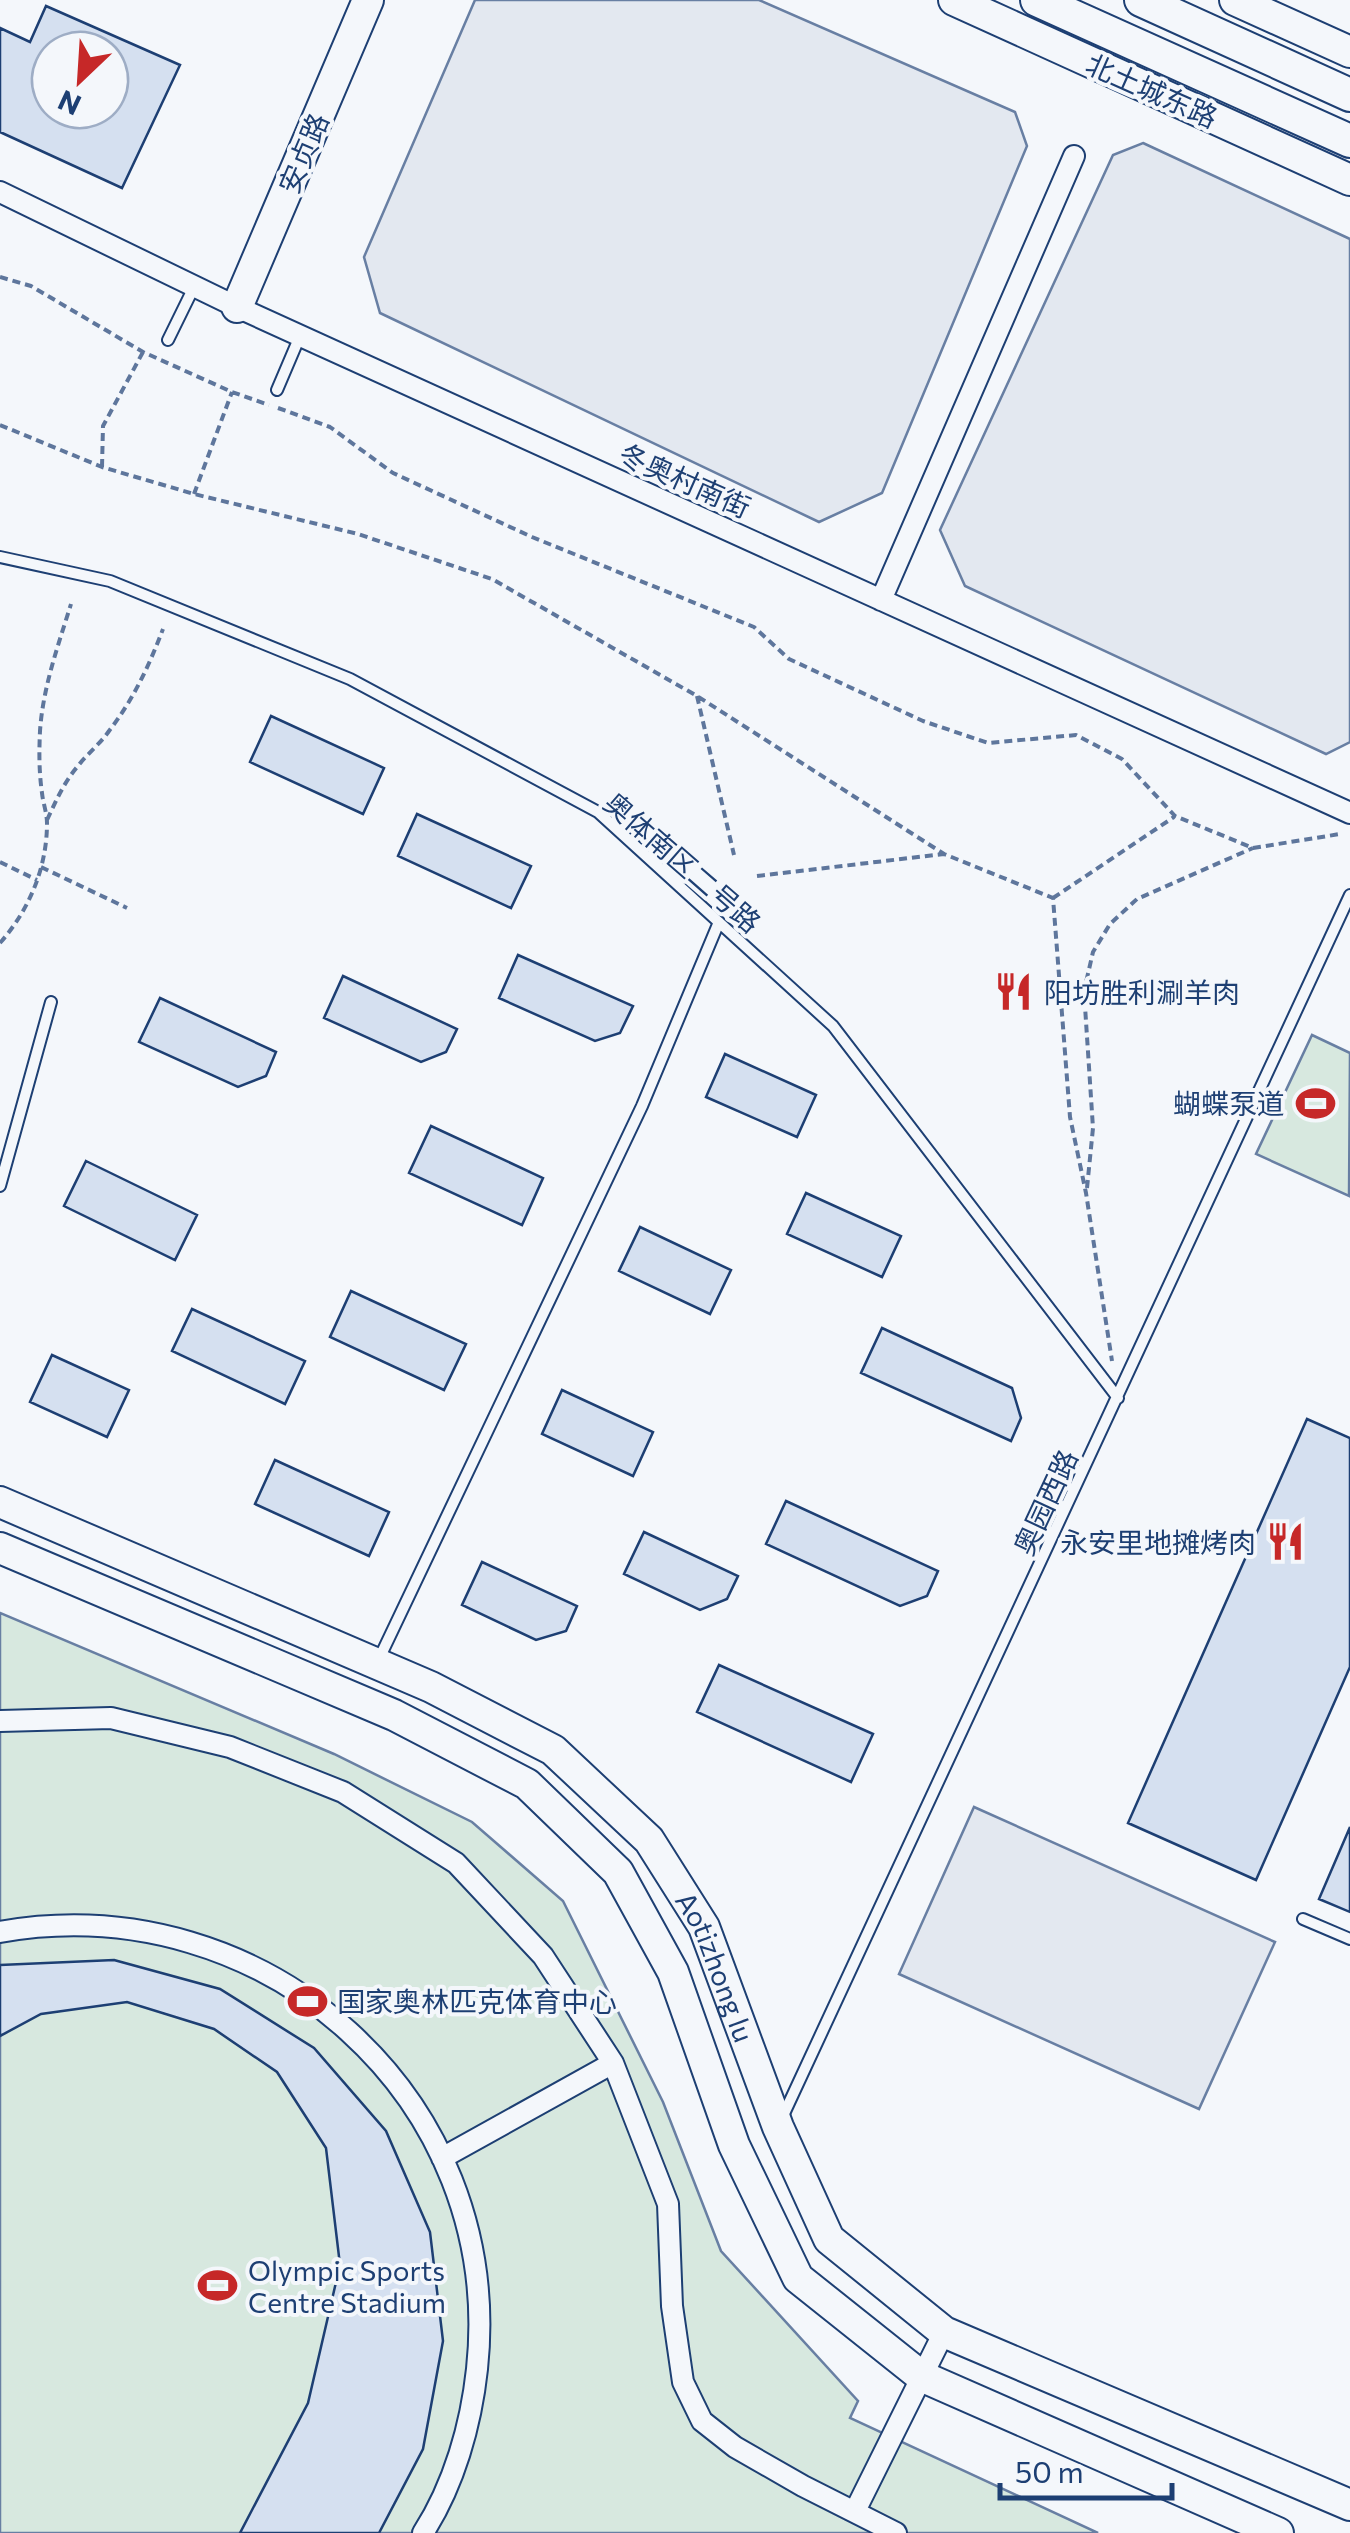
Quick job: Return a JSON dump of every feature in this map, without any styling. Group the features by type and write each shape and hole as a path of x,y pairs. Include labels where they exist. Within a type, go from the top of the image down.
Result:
{"main road":[{"name":"安贞路","path":"237,307 368,0"},
{"name":"北土城东路","path":"954,0 1350,180"},
{"name":"北土城东路","path":"1037,0 1350,141"},
{"path":"1141,0 1350,95"},
{"path":"1235,0 1350,52"},
{"name":"Aotizhong lu","path":"0,1502 431,1687 553,1750 649,1840 704,1927 778,2127 829,2240 944,2332 1350,2505"},
{"name":"Aotizhong lu","path":"0,1548 394,1715 527,1784 618,1872 664,1955 734,2146 798,2278 921,2376 1278,2533"}],"street":[{"path":"881,600 1074,156"},
{"name":"冬奥村南街","path":"0,192 237,307 1350,813"},
{"path":"0,1721 110,1718 230,1747 344,1792 456,1863 543,1956 613,2062 668,2204 672,2306 682,2382 702,2421 735,2447 896,2533"},
{"path":"0,1932 75,1924 121,1927 166,1934 252,1965 293,1987 330,2014 364,2045 421,2117 460,2202 479,2296 480,2344 475,2392 464,2438 448,2484 423,2533"},
{"path":"442,2158 613,2062"},
{"path":"855,2510 944,2332"}],"lane":[{"path":"168,340 194,286"},
{"path":"277,390 300,335"},
{"name":"奥体南区二号路","path":"0,556 110,581 350,679 598,812 833,1026 1118,1398"},
{"name":"奥园西路","path":"778,2127 1350,895"},
{"path":"376,1664 642,1106 719,922"},
{"path":"0,1186 51,1002"},
{"path":"1304,1919 1350,1939"}],"path":[{"path":"0,278 31,286 143,352 232,392 330,427 394,473 532,538 754,627 789,659 923,722 988,742 1076,735 1122,759 1175,816 1253,848"},
{"path":"102,467 102,426 143,352"},
{"path":"194,494 232,392"},
{"path":"0,425 102,467 358,534 492,579 697,696 944,854 1053,898"},
{"path":"0,943 28,904 41,867 47,820 39,769 40,728 46,684 71,604"},
{"path":"47,820 77,766 106,736 130,702 163,629"},
{"path":"697,696 734,856"},
{"path":"1053,898 1175,816"},
{"path":"1086,1193 1092,1128 1084,991 1093,952 1110,924 1137,899 1253,848 1350,832"},
{"path":"757,876 944,854"},
{"path":"0,862 38,880"},
{"path":"41,867 127,908"},
{"path":"1053,898 1070,1117 1118,1398"}],"shaded area":[{"path":"475,0 759,0 1015,112 1027,146 882,493 819,522 380,313 364,257"},
{"path":"1143,143 1350,239 1350,742 1326,754 965,586 940,530 1113,155"},
{"name":"蝴蝶泵道","path":"1312,1035 1350,1053 1349,1196 1256,1154"},
{"name":"国家奥林匹克体育中心","path":"0,1613 334,1754 472,1822 563,1901 663,2102 721,2251 858,2401 850,2418 1098,2533 0,2533"},
{"path":"974,1807 1275,1942 1199,2109 899,1974"}],"building":[{"path":"46,6 101,30 35,30"},
{"path":"0,28 30,42 30,130 130,130 130,43 180,65 122,188 0,132"},
{"path":"271,716 384,768 363,814 250,762"},
{"path":"417,814 531,866 511,908 398,856"},
{"path":"518,955 633,1006 620,1033 595,1041 499,998"},
{"path":"343,976 457,1029 446,1052 421,1062 324,1018"},
{"path":"160,998 276,1052 266,1076 238,1087 139,1042"},
{"path":"725,1054 816,1095 797,1137 706,1097"},
{"path":"431,1126 543,1178 522,1225 409,1173"},
{"path":"86,1161 197,1215 175,1260 64,1206"},
{"path":"806,1193 901,1236 882,1277 787,1234"},
{"path":"640,1227 731,1270 710,1314 619,1271"},
{"path":"351,1291 466,1344 444,1390 330,1337"},
{"path":"192,1309 305,1361 285,1404 172,1351"},
{"path":"882,1328 1012,1388 1021,1418 1011,1441 861,1373"},
{"path":"52,1355 129,1390 107,1437 30,1402"},
{"path":"562,1390 653,1432 633,1476 542,1434"},
{"path":"1307,1419 1350,1438 1350,1667 1256,1880 1128,1823"},
{"path":"275,1460 389,1512 369,1556 255,1504"},
{"path":"786,1501 938,1571 927,1596 900,1606 766,1544"},
{"path":"644,1532 738,1576 727,1599 700,1610 624,1574"},
{"path":"482,1562 577,1606 566,1631 536,1640 462,1605"},
{"path":"719,1665 873,1734 851,1782 697,1712"},
{"path":"1350,1827 1350,1912 1319,1899"},
{"path":"114,1960 220,1989 314,2048 386,2131 430,2232 443,2341 423,2449 379,2533 240,2533 308,2403 340,2265 326,2148 277,2072 214,2029 127,2002 41,2014 0,2036 0,1965"}],"place":[{"name":"阳坊胜利涮羊肉","path":"1014,992"},
{"name":"蝴蝶泵道","path":"1315,1103"},
{"name":"永安里地摊烤肉","path":"1286,1542"},
{"name":"国家奥林匹克体育中心","path":"307,2001"},
{"name":"Olympic Sports Centre Stadium","path":"218,2286"}]}
